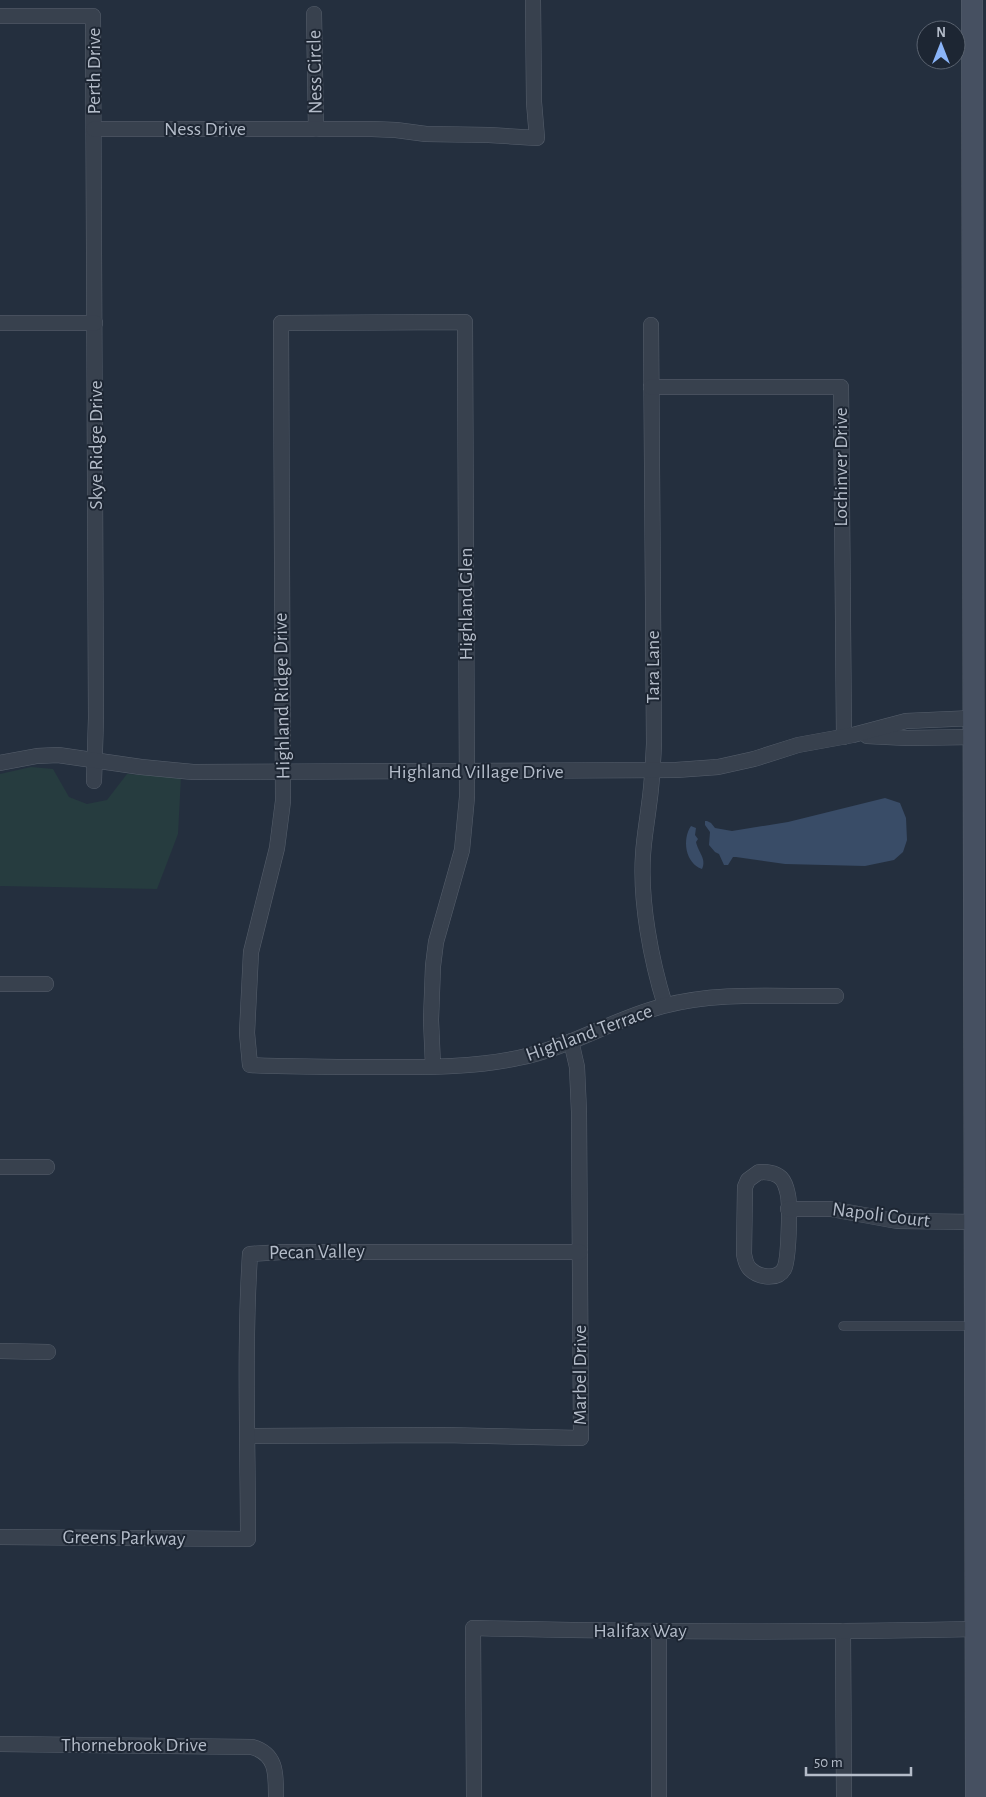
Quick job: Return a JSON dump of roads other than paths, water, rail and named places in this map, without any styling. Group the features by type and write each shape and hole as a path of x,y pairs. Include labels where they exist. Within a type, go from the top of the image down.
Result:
{"main road":[{"path":"972,0 979,260 974,728 977,869 975,1222 979,1337 976,1797"}],"street":[{"name":"Ness Drive","path":"94,129 396,130 426,134 537,138 534,102 533,0"},
{"name":"Ness Circle","path":"314,14 316,129"},
{"name":"Perth Drive","path":"0,16 93,16 94,129"},
{"name":"Skye Ridge Drive","path":"94,129 95,760"},
{"name":"Highland Glen","path":"281,323 465,322 467,797 462,850 436,942 431,1020 433,1066"},
{"path":"0,323 95,323"},
{"name":"Highland Ridge Drive","path":"250,1065 247,1033 251,952 277,848 281,822 283,772 281,323"},
{"name":"Tara Lane","path":"651,325 653,770 644,836 642,871 650,946 665,1006"},
{"name":"Lochinver Drive","path":"651,387 840,387 848,736"},
{"name":"Highland Village Drive","path":"0,763 37,756 58,755 173,771 467,772 653,770 718,767 754,759 798,745 848,736 907,738 974,728"},
{"path":"94,781 95,760"},
{"path":"0,984 46,984"},
{"name":"Highland Terrace","path":"250,1065 456,1066 517,1058 548,1050 665,1006 738,995 836,996"},
{"name":"Marbel Drive","path":"248,1436 580,1438 578,1084 577,1068 571,1042"},
{"path":"0,1167 47,1167"},
{"path":"759,1172 780,1176 785,1184 788,1196 788,1210 788,1252 784,1270 771,1277 757,1274 746,1264 744,1254 744,1196 748,1180 759,1172"},
{"name":"Napoli Court","path":"788,1210 831,1208 898,1221 975,1222"},
{"name":"Pecan Valley","path":"248,1539 248,1286 250,1254 282,1252 580,1252"},
{"path":"0,1351 48,1352"},
{"name":"Greens Parkway","path":"0,1536 248,1539"},
{"name":"Halifax Way","path":"474,1797 473,1628 659,1631 976,1629"},
{"path":"659,1631 659,1797"},
{"path":"843,1631 844,1797"},
{"name":"Thornebrook Drive","path":"0,1744 244,1746 260,1749 267,1754 275,1770 276,1797"}],"lane":[{"path":"843,1326 979,1337"}],"water":[{"path":"885,798 900,803 906,818 907,840 903,852 894,860 865,866 785,864 733,857 728,865 724,865 719,854 709,845 710,832 705,825 705,821 711,823 715,828 732,831 788,822"},
{"path":"691,826 696,828 695,835 698,839 696,842 703,859 702,869 692,862 687,850 688,831"}]}
